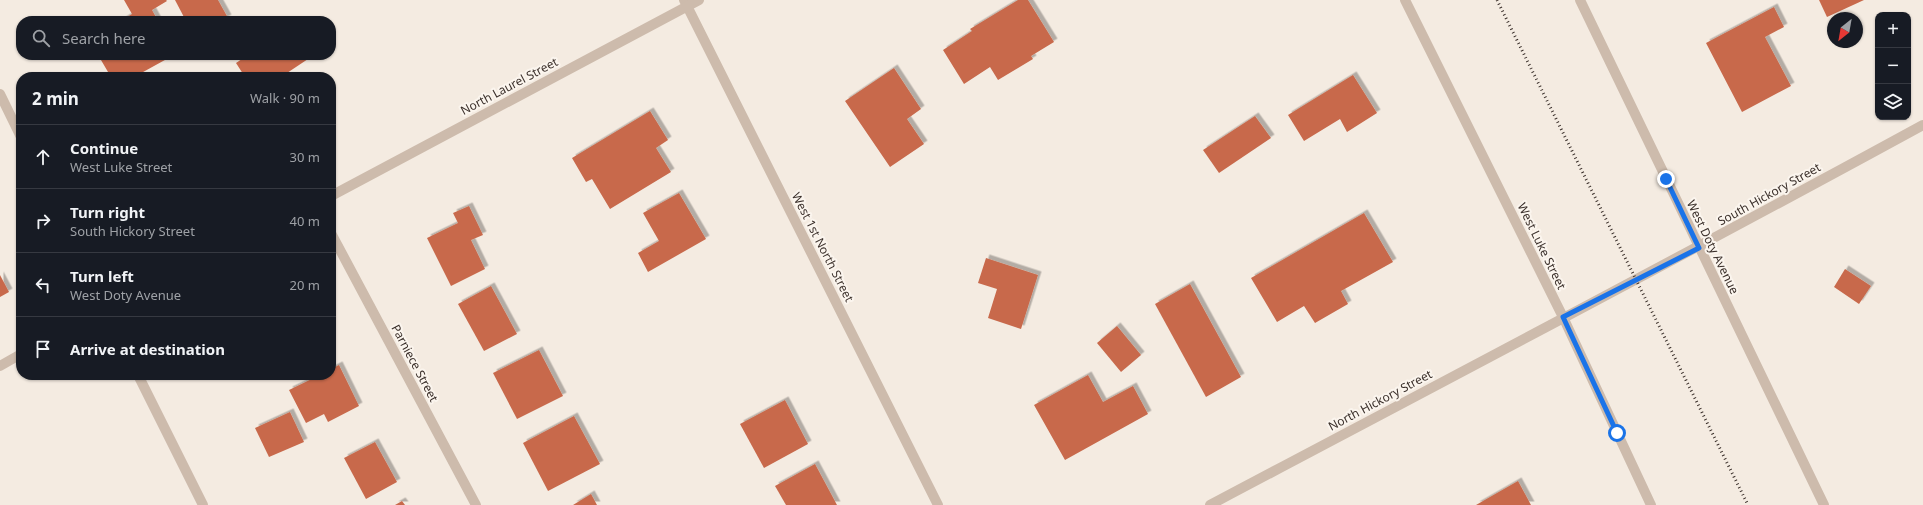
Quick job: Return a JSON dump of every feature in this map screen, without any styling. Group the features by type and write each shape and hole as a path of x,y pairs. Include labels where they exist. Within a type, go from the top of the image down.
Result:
{"street":[{"name":"North Laurel Street","path":"336,193 686,3 700,0"},
{"name":"West Luke Street","path":"1405,0 1563,317 1651,505"},
{"name":"West Doty Avenue","path":"1580,0 1824,505"},
{"name":"West 1st North Street","path":"686,3 938,505"},
{"path":"0,94 16,127"},
{"name":"South Hickory Street","path":"1563,317 1699,248 1923,125"},
{"name":"Parniece Street","path":"336,242 476,505"},
{"name":"North Hickory Street","path":"1210,505 1563,317"},
{"path":"0,366 16,357"},
{"path":"140,380 203,505"}],"building":[{"path":"124,0 167,1 152,10 155,16 129,16 132,14"},
{"path":"175,0 218,0 227,16 183,16"},
{"path":"1018,0 1028,0 1054,42 1031,56 1033,59 998,80 990,67 964,84 943,50 972,31 970,29"},
{"path":"1819,0 1864,0 1838,12 1827,12 1827,17"},
{"path":"1774,7 1784,27 1765,37 1791,86 1742,112 1706,43"},
{"path":"101,60 165,60 143,72 108,72"},
{"path":"240,60 306,60 288,72 242,72 236,63"},
{"path":"894,68 921,109 907,119 924,144 890,167 845,101"},
{"path":"1353,75 1377,113 1347,132 1340,119 1304,141 1288,115"},
{"path":"650,111 668,140 656,148 671,172 610,209 592,179 586,182 572,158"},
{"path":"1255,116 1271,138 1219,173 1203,150"},
{"path":"679,193 706,239 648,272 638,253 659,241 643,213"},
{"path":"469,206 483,235 471,240 485,269 451,286 427,238 458,223 453,213"},
{"path":"1364,213 1393,262 1341,291 1348,304 1315,323 1304,306 1277,322 1251,278"},
{"path":"986,258 1038,275 1021,329 988,318 997,289 978,283"},
{"path":"1845,269 1871,286 1859,304 1834,287"},
{"path":"0,275 9,292 0,297"},
{"path":"1190,284 1241,377 1206,397 1155,304"},
{"path":"491,286 517,334 484,351 458,304"},
{"path":"1117,326 1141,355 1121,372 1097,343"},
{"path":"539,350 563,396 517,419 493,373"},
{"path":"339,365 359,406 328,422 324,414 306,423 289,390 310,380 336,380 336,366"},
{"path":"1088,375 1103,402 1133,386 1148,414 1065,460 1034,405"},
{"path":"785,400 808,444 764,468 740,424"},
{"path":"290,412 304,442 269,457 255,428"},
{"path":"574,416 600,464 548,491 523,443"},
{"path":"375,442 397,482 366,499 344,458"},
{"path":"815,464 837,505 786,505 775,486"},
{"path":"1518,481 1531,505 1476,505"},
{"path":"591,494 597,505 573,505"},
{"path":"402,501 405,505 395,505"}],"railway":[{"path":"1497,0 1748,505"}],"route":[{"path":"1617,433 1563,317 1699,248 1666,179"}]}
